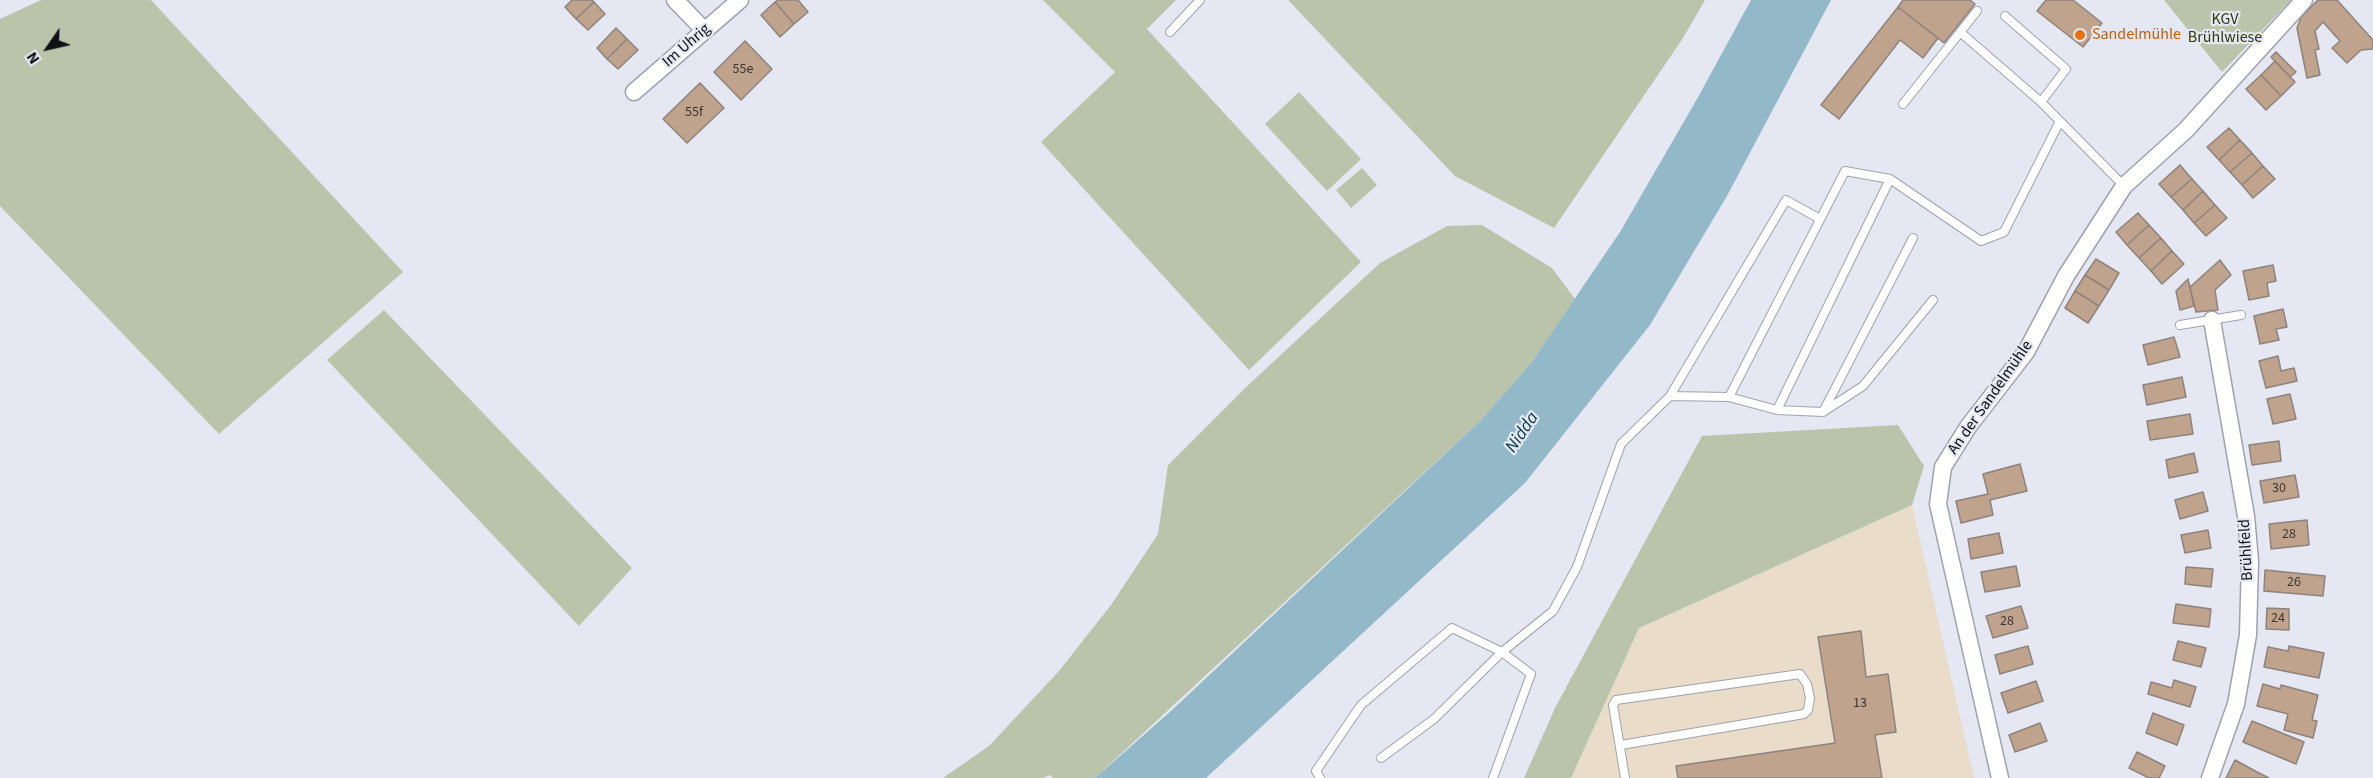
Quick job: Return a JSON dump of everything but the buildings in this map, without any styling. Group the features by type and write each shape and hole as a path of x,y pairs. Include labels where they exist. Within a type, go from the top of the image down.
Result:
{"street":[{"path":"675,0 705,31"},
{"name":"Im Uhrig","path":"634,92 740,0"},
{"name":"An der Sandelmühle","path":"2000,778 1938,504 1944,467 1968,426 2026,352 2066,276 2124,186 2186,130 2304,0"},
{"name":"Brühlfeld","path":"2210,778 2236,704 2248,635 2250,561 2246,516 2212,320"}],"lane":[{"path":"1170,32 1200,0"},
{"path":"1903,104 1977,11"},
{"path":"2005,16 2066,69 2041,102"},
{"path":"1960,32 2041,102 2124,186"},
{"path":"1729,397 1845,171 1890,179 1981,241 2004,232 2060,121"},
{"path":"1777,410 1890,179"},
{"path":"1382,758 1434,718 1502,652 1553,611 1577,567 1621,444 1670,396 1786,200 1820,219"},
{"path":"1823,412 1913,238"},
{"path":"1670,396 1729,397 1777,410 1823,412 1863,386 1933,300"},
{"path":"2180,325 2241,315"},
{"path":"1320,778 1316,771 1361,705 1452,628 1502,652 1531,674 1493,778"},
{"path":"1621,745 1804,714 1808,710 1810,698 1806,684 1800,674 1616,700 1613,705 1625,778"}],"shaded area":[{"path":"1912,505 1974,778 1571,778 1639,628"}],"green space":[{"path":"41,0 151,0 403,272 219,434 0,206 0,19"},
{"path":"1043,0 1176,0 1147,29 1361,262 1249,370 1041,142 1115,72"},
{"path":"1288,0 1705,0 1683,38 1554,228 1455,176"},
{"name":"KGV Brühlwiese","path":"2164,0 2291,0 2222,72"},
{"path":"1299,92 1361,159 1327,191 1265,124"},
{"path":"1362,168 1377,185 1351,208 1336,190"},
{"path":"1482,225 1552,268 1575,299 1531,363 1481,420 1095,778 1053,778 1050,775 1043,778 943,778 989,746 1059,671 1111,605 1158,534 1168,465 1245,388 1380,263 1447,226"},
{"path":"384,310 632,568 579,626 327,360"},
{"path":"1898,425 1924,466 1912,505 1639,628 1571,778 1524,778 1555,708 1702,436"}],"water":[{"name":"Nidda","path":"1751,0 1831,0 1727,196 1650,325 1525,483 1206,778 1095,778 1172,710 1481,420 1531,363 1620,232"}],"place":[{"name":"Sandelmühle","path":"2080,35"}]}
